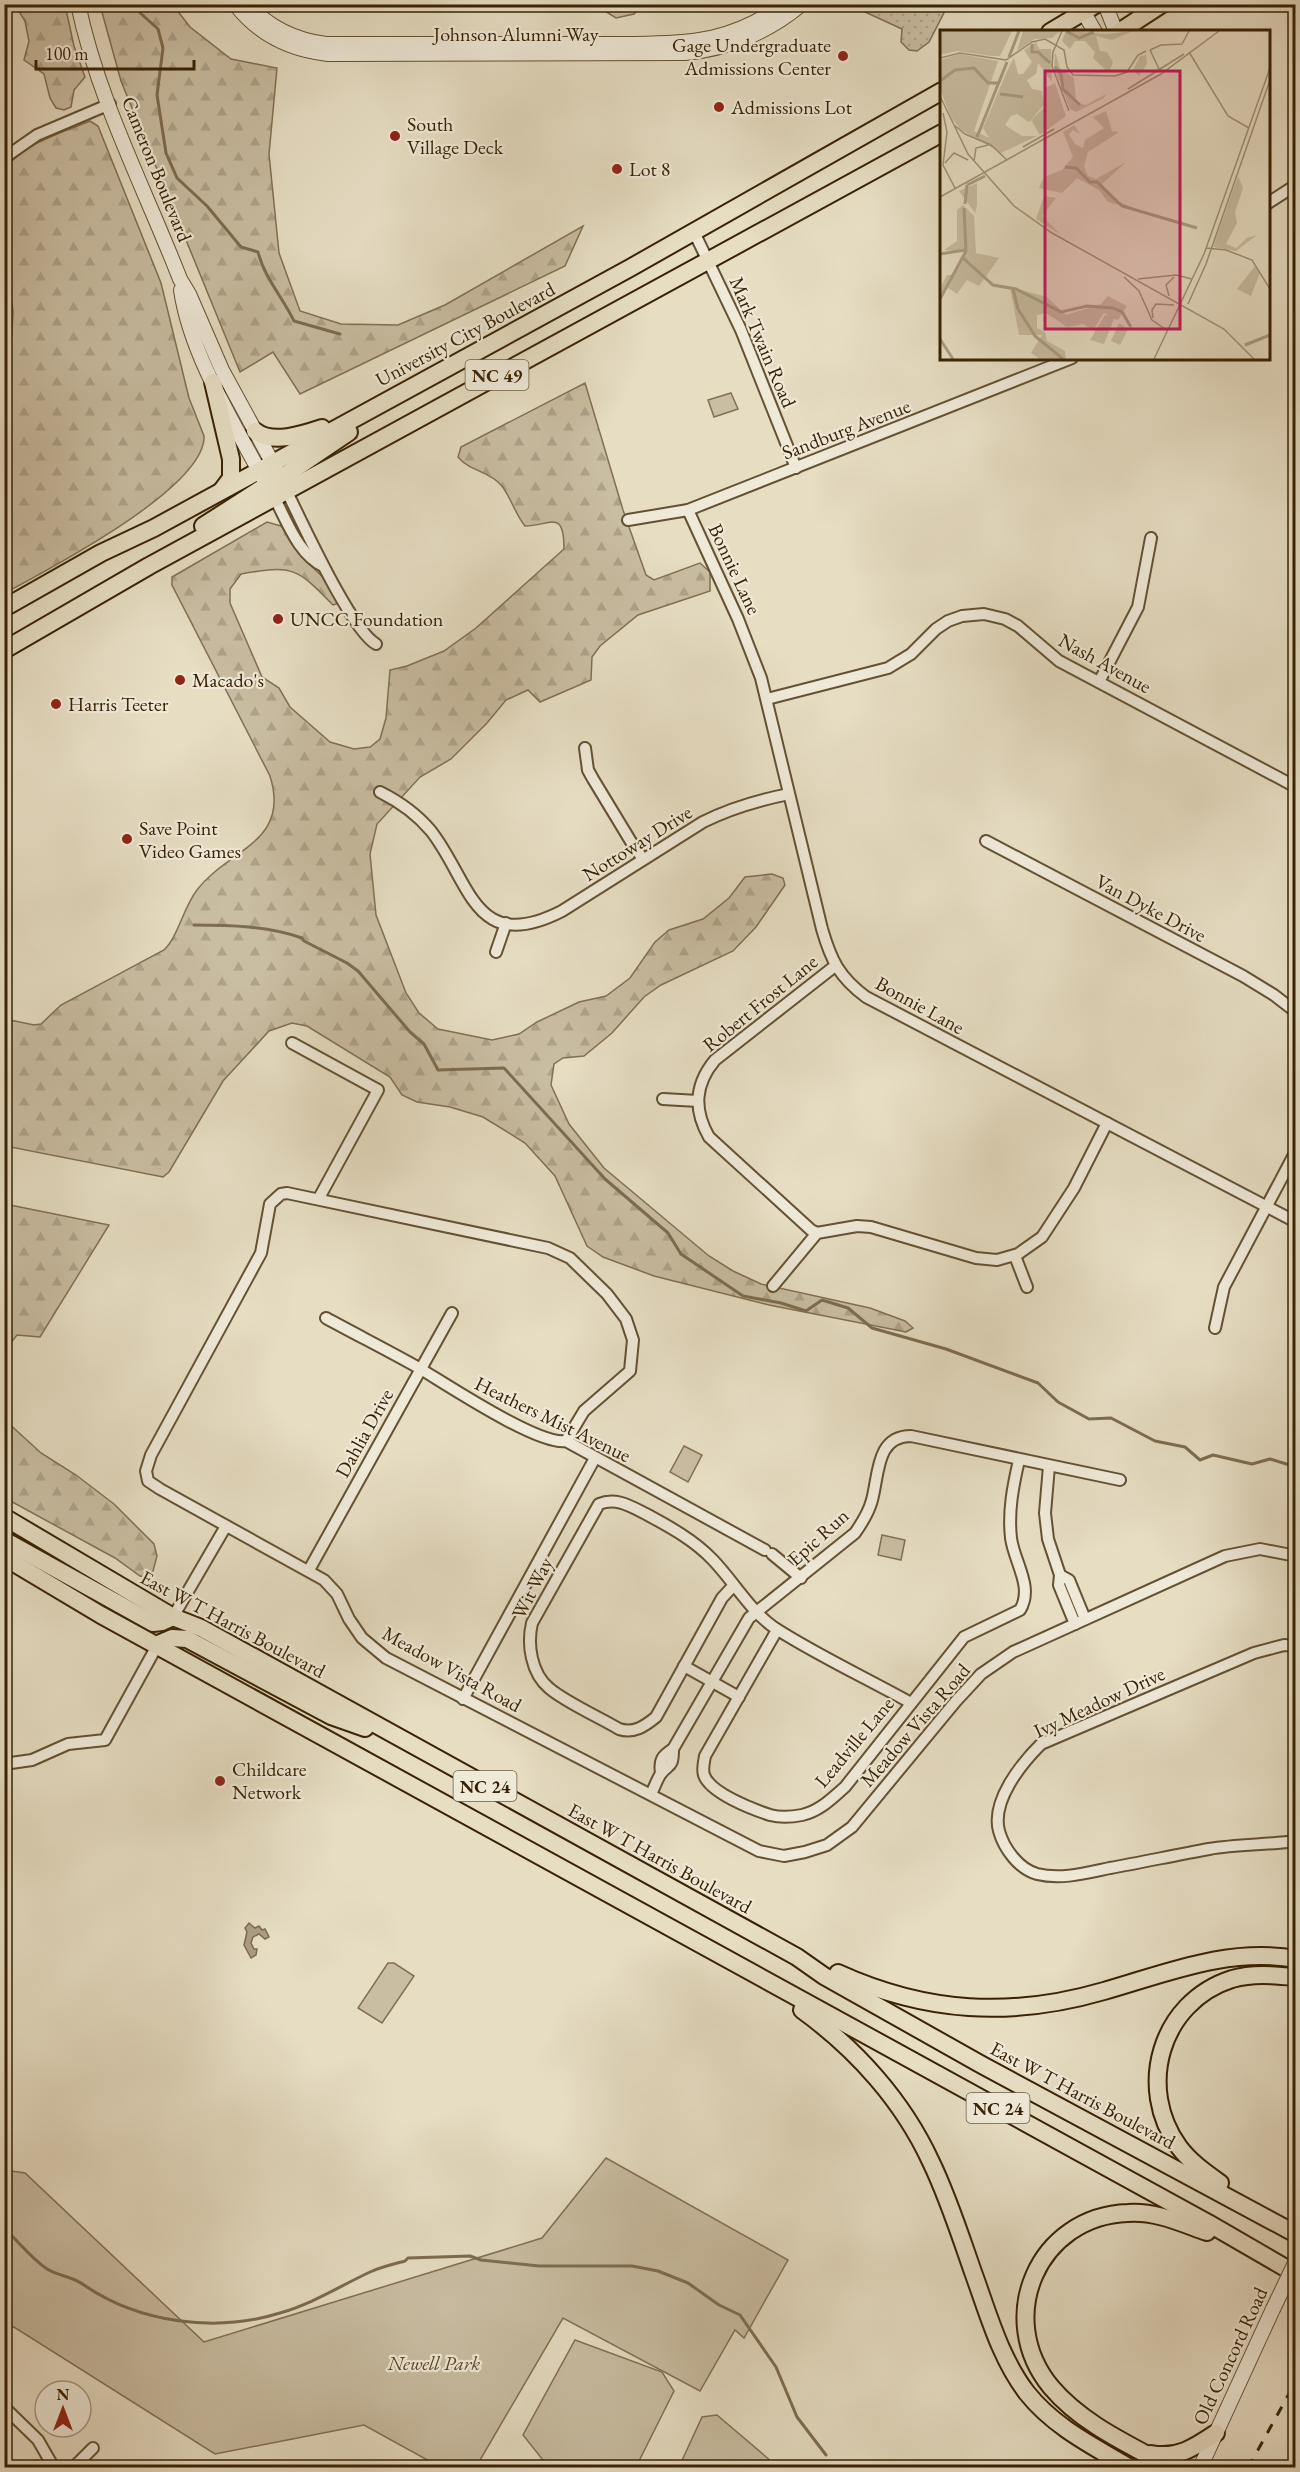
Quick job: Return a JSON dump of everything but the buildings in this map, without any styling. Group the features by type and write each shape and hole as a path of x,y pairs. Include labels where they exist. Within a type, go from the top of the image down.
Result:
{"main road":[{"path":"1120,30 1162,4"},
{"path":"1053,30 1086,7"},
{"name":"University City Boulevard","path":"273,481 366,412 694,232 940,92"},
{"name":"University City Boulevard","path":"4,608 101,553 154,528 220,492 273,481 707,260 940,134"},
{"path":"213,382 231,470 229,483 220,492"},
{"path":"4,650 150,566 172,545 421,382"},
{"path":"255,431 267,437 290,436 317,430 366,412"},
{"name":"East W T Harris Boulevard","path":"4,1518 173,1617 201,1628 797,1957 824,1976 982,2065 1296,2234"},
{"path":"4,1540 153,1623 173,1617"},
{"name":"NC 24","path":"4,1557 101,1615 158,1644 1208,2223 1296,2274"},
{"path":"158,1644 172,1638 188,1639 331,1716 406,1742"},
{"path":"797,1957 829,1968 866,1986 917,2001 959,2008 1018,2007 1058,2003 1219,1958 1255,1956 1296,1959"},
{"path":"756,1975 827,2028 843,2043 885,2089 904,2116 930,2160 994,2330 1004,2354 1026,2392 1054,2421 1130,2468"},
{"path":"1271,2221 1260,2208 1202,2170 1180,2148 1161,2109 1157,2082 1158,2066 1160,2054 1171,2026 1185,2008 1205,1992 1244,1976 1296,1977"},
{"path":"1172,2468 1108,2433 1065,2403 1041,2373 1028,2344 1026,2330 1026,2304 1034,2276 1049,2250 1069,2232 1098,2218 1113,2214 1129,2212 1160,2216 1239,2243"},
{"path":"1146,2453 1166,2456 1182,2454 1216,2433"}],"street":[{"name":"Cameron Boulevard","path":"78,4 88,44 110,104 180,279 222,370 255,431 273,481"},
{"name":"Johnson Alumni Way","path":"235,4 251,22 274,38 304,50 328,54 685,53 710,50 741,40 774,24 802,4"},
{"name":"Johnson Alumni Way","path":"248,4 263,19 278,29 301,39 321,43 680,44 712,39 741,29 784,4"},
{"path":"1105,4 1116,30"},
{"path":"1086,7 1094,30"},
{"path":"4,158 37,135 110,104"},
{"path":"1270,202 1296,185"},
{"name":"Mark Twain Road","path":"694,232 741,330 796,468"},
{"name":"Cameron Boulevard","path":"180,279 184,307 213,382 273,481"},
{"path":"4,310 4,327"},
{"name":"Sandburg Avenue","path":"628,520 688,510 1067,360"},
{"path":"273,481 317,550 322,566 363,633 376,644"},
{"name":"Bonnie Lane","path":"688,510 747,639 766,699 822,929 840,974 866,998 1296,1222"},
{"path":"1099,682 1138,607 1151,538"},
{"name":"Nash Avenue","path":"766,699 888,668 911,654 936,629 948,621 976,614 998,617 1018,626 1059,661 1296,787"},
{"path":"585,748 588,770 643,859"},
{"path":"380,792 405,806 419,818 437,840 472,902 483,912 506,923 496,952"},
{"name":"Nottoway Drive","path":"506,923 544,920 703,822 752,802 789,794"},
{"name":"Van Dyke Drive","path":"986,842 1243,976 1296,1012"},
{"name":"Robert Frost Lane","path":"818,1233 811,1230 713,1142 702,1125 698,1101 702,1077 715,1060 835,966"},
{"path":"292,1043 378,1090 319,1198"},
{"path":"663,1099 698,1101"},
{"path":"773,1286 818,1233 857,1226 871,1227 976,1258 997,1260 1015,1256 1031,1247 1042,1237 1074,1188 1107,1123"},
{"path":"1215,1328 1224,1287 1296,1151"},
{"name":"Meadow Vista Road","path":"566,1441 584,1410 630,1371 633,1354 631,1330 626,1319 607,1294 570,1258 548,1248 287,1193 281,1194 270,1204 261,1253 150,1458 146,1471 148,1480 226,1526 309,1570 332,1587 349,1619 373,1649 463,1699 759,1851 784,1856 827,1845 852,1827 981,1674 1013,1652 1225,1556 1260,1549 1296,1556"},
{"path":"1015,1256 1026,1287"},
{"name":"Dahlia Drive","path":"309,1570 452,1313"},
{"name":"Heathers Mist Avenue","path":"326,1318 420,1369 478,1405 548,1439 566,1441 768,1552 801,1578"},
{"name":"Epic Run","path":"651,1794 661,1773 660,1764 663,1756 673,1749 734,1640 749,1618 855,1533 864,1520 872,1502 883,1451 892,1440 900,1436 911,1436 1049,1467 1120,1480"},
{"path":"463,1699 595,1458"},
{"name":"Leadville Lane","path":"777,1630 705,1756 702,1771 716,1791 770,1815 786,1817 805,1814 823,1806 845,1787 964,1637 1013,1615 1022,1606 1025,1590 1011,1540 1010,1516 1011,1496 1019,1460"},
{"path":"1049,1467 1045,1513 1048,1539 1060,1575 1069,1580 1067,1591 1080,1622"},
{"name":"Wit Way","path":"734,1585 722,1598 656,1717 643,1727 626,1731 548,1688 537,1672 531,1656 529,1636 532,1623 599,1504 609,1500 636,1509 685,1536 713,1559 757,1611 777,1630 911,1702"},
{"path":"173,1617 226,1526"},
{"path":"4,1764 32,1760 68,1744 105,1740 158,1644"},
{"name":"Ivy Meadow Drive","path":"1296,1646 1284,1646 1254,1653 1041,1744 1030,1755 1010,1785 1000,1804 998,1817 999,1831 1011,1856 1034,1873 1048,1876 1092,1872 1211,1848 1296,1841"},
{"path":"684,1666 739,1697"},
{"name":"Old Concord Road","path":"1200,2468 1296,2261"},
{"path":"4,2407 38,2440 54,2468"},
{"path":"73,2468 93,2448"}],"green space":[{"path":"15,5 65,5 74,46 85,77 74,90 71,107 64,110 56,108 50,98 44,74 24,60 29,41 25,21"},
{"path":"100,5 173,5 190,27 231,59 277,68 269,154 279,253 300,311 341,324 398,325 445,305 583,226 565,266 300,394 273,352 240,372 121,81"},
{"path":"595,5 643,5 634,14 616,18"},
{"path":"850,5 948,5 929,42 917,51 909,50 901,42 902,29"},
{"path":"90,121 98,126 161,283 189,398 204,436 198,457 180,479 153,502 87,547 5,593 4,351 12,335 13,311 5,273 5,170 12,161 31,146"},
{"path":"585,383 623,510 646,575 654,580 700,563 710,572 710,591 638,615 600,646 592,657 591,680 540,702 528,690 506,700 451,759 420,777 377,824 370,854 376,915 406,993 419,1013 438,1029 492,1040 519,1034 537,1022 579,1002 606,996 630,978 655,942 669,930 703,919 729,898 745,877 772,874 783,878 785,885 756,927 733,951 661,985 644,997 612,1033 584,1056 563,1058 554,1064 551,1085 569,1124 604,1168 709,1256 733,1271 761,1284 870,1308 905,1321 913,1328 906,1332 769,1305 654,1276 603,1257 587,1246 555,1176 525,1143 483,1117 450,1107 417,1102 402,1095 390,1077 307,1026 292,1023 269,1031 223,1081 169,1172 163,1177 5,1146 4,1057 8,1055 8,1050 5,1046 5,1019 34,1025 41,1024 61,1005 164,950 173,938 197,890 210,876 253,843 264,831 272,816 274,798 270,776 172,585 172,577 267,522 281,526 289,534 305,560 328,582 339,603 333,605 310,583 293,572 272,570 241,574 230,589 230,603 262,677 279,688 290,707 330,742 354,749 370,747 380,739 386,718 390,670 407,666 444,651 476,628 564,549 563,536 558,524 548,522 525,526 501,485 458,457 461,447"},
{"path":"731,393 738,409 714,417 708,400"},
{"path":"5,1204 109,1225 40,1337 17,1335 5,1350"},
{"path":"5,1420 41,1453 76,1475 114,1504 154,1544 157,1556 153,1571 146,1577 140,1576 115,1558 5,1498"},
{"path":"684,1446 702,1455 688,1482 670,1472"},
{"path":"882,1535 905,1540 901,1560 878,1555"},
{"path":"388,1963 394,1963 414,1976 382,2023 358,2008"},
{"name":"Newell Park","path":"606,2158 788,2260 744,2338 735,2330 700,2391 563,2318 476,2467 440,2467 364,2425 215,2454 14,2327 5,2328 5,2170 25,2173 204,2342 542,2238"},
{"path":"575,2340 662,2372 674,2391 636,2467 510,2467 543,2460 523,2435"},
{"path":"717,2415 778,2467 679,2467 702,2417"}],"shaded area":[{"path":"249,1923 255,1928 259,1926 262,1930 265,1929 269,1937 265,1939 259,1934 253,1937 251,1943 254,1949 257,1949 256,1955 251,1958 244,1945 247,1932 245,1928"}],"waterway":[{"path":"135,4 137,10 158,29 163,48 157,95 166,153 177,178 207,206 241,247 258,252 269,279 294,321 340,334"},
{"path":"194,925 262,929 302,938 358,971 410,1032 424,1044 438,1070 504,1068 605,1179 668,1233 681,1254 743,1296 781,1303 806,1311 822,1300 848,1308 872,1328 946,1349 1038,1383 1058,1402 1089,1419 1111,1418 1155,1441 1185,1447 1200,1460 1213,1455 1252,1464 1270,1459 1296,1467"},
{"path":"4,2228 41,2265 76,2280 106,2298 153,2316 204,2323 255,2319 280,2313 315,2300 370,2272 408,2258 470,2256 481,2260 539,2266 632,2266 658,2271 688,2283 719,2305 740,2315 776,2367 797,2417 826,2455"}],"railway":[{"path":"1248,2468 1296,2381"}],"place":[{"name":"Gage Undergraduate Admissions Center","path":"843,56"},
{"name":"Admissions Lot","path":"719,107"},
{"name":"South Village Deck","path":"395,136"},
{"name":"Lot 8","path":"617,169"},
{"name":"UNCC Foundation","path":"278,619"},
{"name":"Macado's","path":"180,680"},
{"name":"Harris Teeter","path":"56,704"},
{"name":"Save Point Video Games","path":"127,839"},
{"name":"Childcare Network","path":"220,1781"}]}
